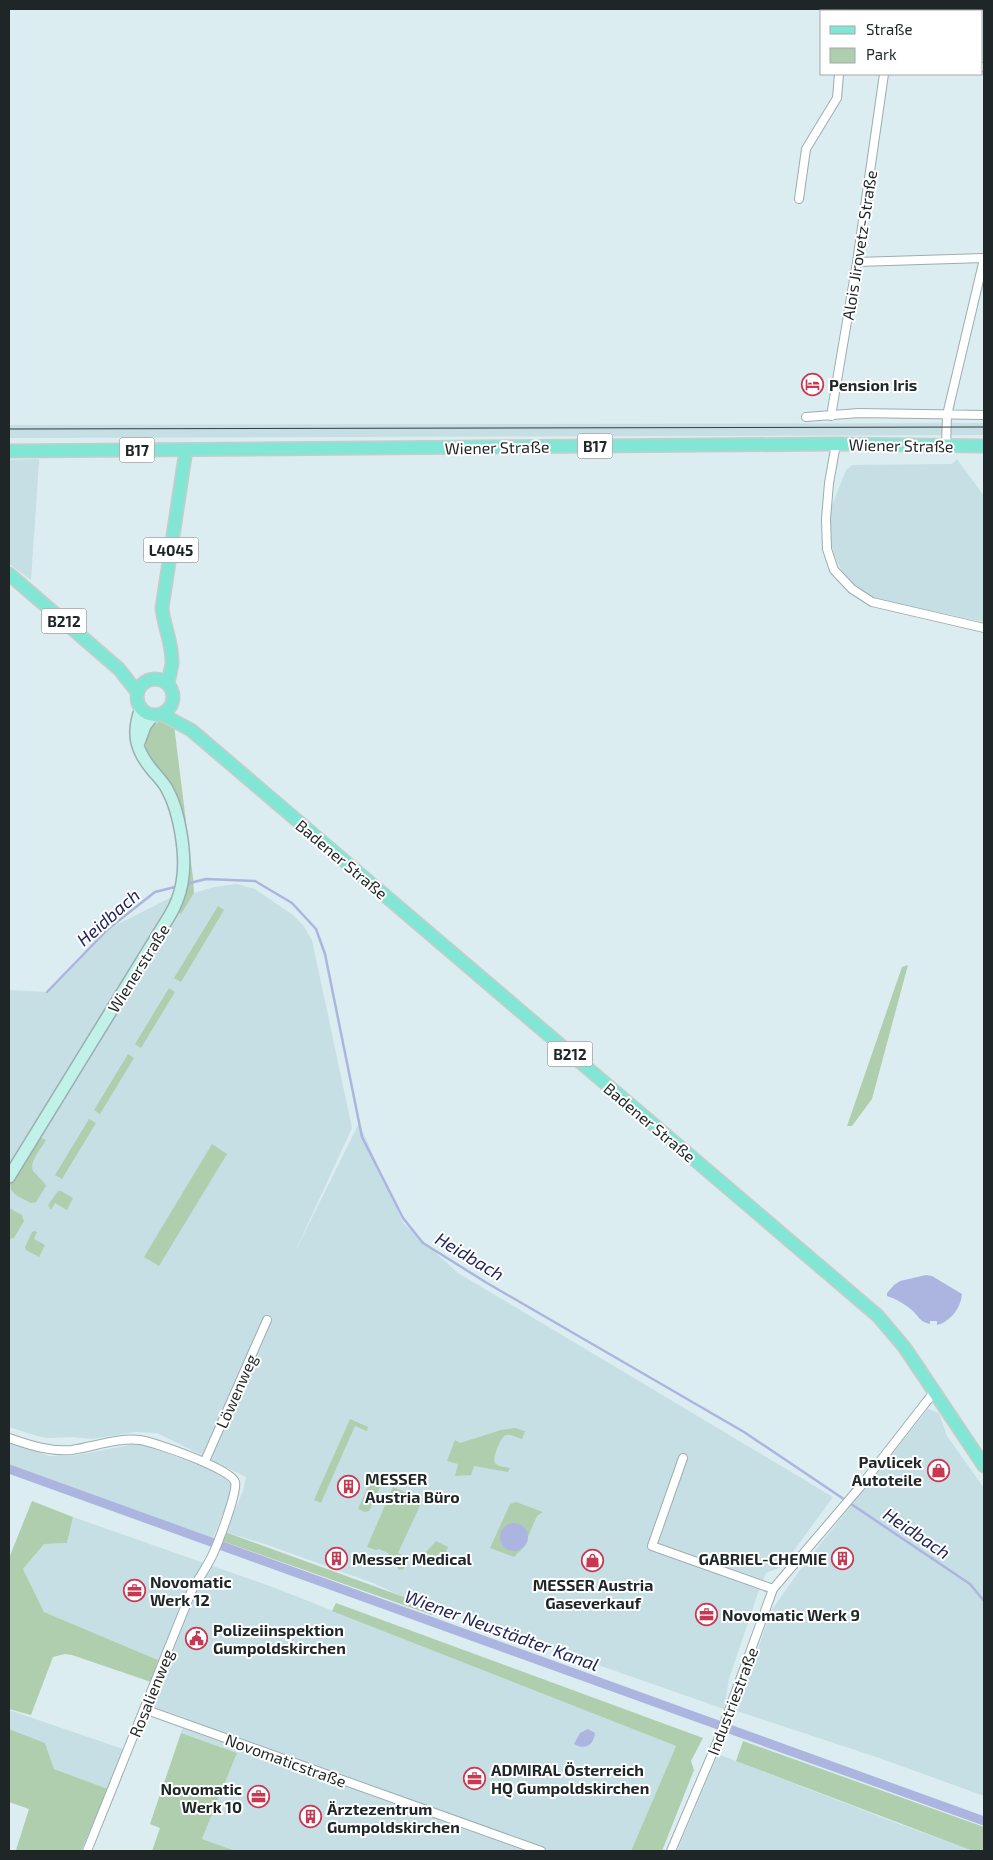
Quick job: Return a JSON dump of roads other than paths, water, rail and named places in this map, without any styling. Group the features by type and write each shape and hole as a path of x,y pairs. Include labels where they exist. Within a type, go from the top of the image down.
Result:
{"main road":[{"name":"Wiener Straße","path":"9,451 836,444 984,446"},
{"name":"L4045","path":"168,684 172,664 171,650 163,622 162,608 186,450"},
{"name":"B212","path":"9,574 119,669 137,692 137,702 146,713 157,714"},
{"path":"137,692 141,685 151,679 166,661 171,650"},
{"name":"B212","path":"119,669 151,679 162,680 168,684 173,696 172,702"},
{"path":"157,714 168,709 172,702"},
{"name":"Badener Straße","path":"172,702 191,730"},
{"name":"Badener Straße","path":"157,714 191,730 878,1316 905,1348 984,1466"}],"street":[{"path":"799,199 806,149 837,98 839,75"},
{"name":"Alois Jirovetz-Straße","path":"832,416 857,262 884,75"},
{"path":"857,262 984,259 947,415 946,446"},
{"path":"806,417 859,413 984,415"},
{"path":"836,444 829,483 826,519 827,549 834,570 852,589 872,602 984,628"},
{"name":"Wienerstraße","path":"9,1177 165,923 179,896 182,881 182,845 173,802 166,788 142,756 138,745 135,733 136,720 141,708"},
{"path":"138,745 146,726 157,714"},
{"name":"Löwenweg","path":"204,1461 267,1320"},
{"name":"Industriestraße","path":"672,1851 720,1735 774,1589 860,1486 934,1392"},
{"path":"9,1438 40,1448 56,1450 71,1450 128,1440 140,1440 204,1461"},
{"path":"683,1458 652,1546 774,1589"},
{"name":"Rosalienweg","path":"87,1851 192,1590 214,1551 235,1493 236,1482 232,1476 204,1461"},
{"name":"Novomaticstraße","path":"144,1709 541,1851"}],"water":[{"path":"926,1275 932,1276 962,1294 960,1304 954,1314 946,1321 937,1325 937,1321 930,1321 930,1324 924,1322 898,1300 887,1296 887,1293 900,1281"},
{"path":"514,1523 524,1527 528,1537 524,1547 514,1551 504,1547 500,1537 504,1527"},
{"path":"588,1729 595,1733 591,1743 582,1747 574,1744 580,1733"}],"waterway":[{"name":"Heidbach","path":"186,884 206,879 255,881 292,903 316,929 325,954 362,1137 403,1218 423,1243 487,1283 744,1432 970,1584 984,1601"},
{"name":"Heidbach","path":"47,992 108,929 155,892 179,886"},
{"name":"Wiener Neustädter Kanal","path":"9,1469 984,1821"}],"tram line":[{"path":"9,429 984,427"}],"place":[{"name":"Pension Iris","path":"813,384"},
{"name":"Pavlicek Autoteile","path":"938,1470"},
{"name":"MESSER Austria Büro","path":"349,1487"},
{"name":"Messer Medical","path":"336,1558"},
{"name":"GABRIEL-CHEMIE","path":"843,1558"},
{"name":"MESSER Austria Gaseverkauf","path":"593,1560"},
{"name":"Novomatic Werk 12","path":"134,1590"},
{"name":"Novomatic Werk 9","path":"706,1614"},
{"name":"Polizeiinspektion Gumpoldskirchen","path":"197,1638"},
{"name":"ADMIRAL Österreich HQ Gumpoldskirchen","path":"475,1778"},
{"name":"Novomatic Werk 10","path":"258,1797"},
{"name":"Ärztezentrum Gumpoldskirchen","path":"311,1817"}]}
